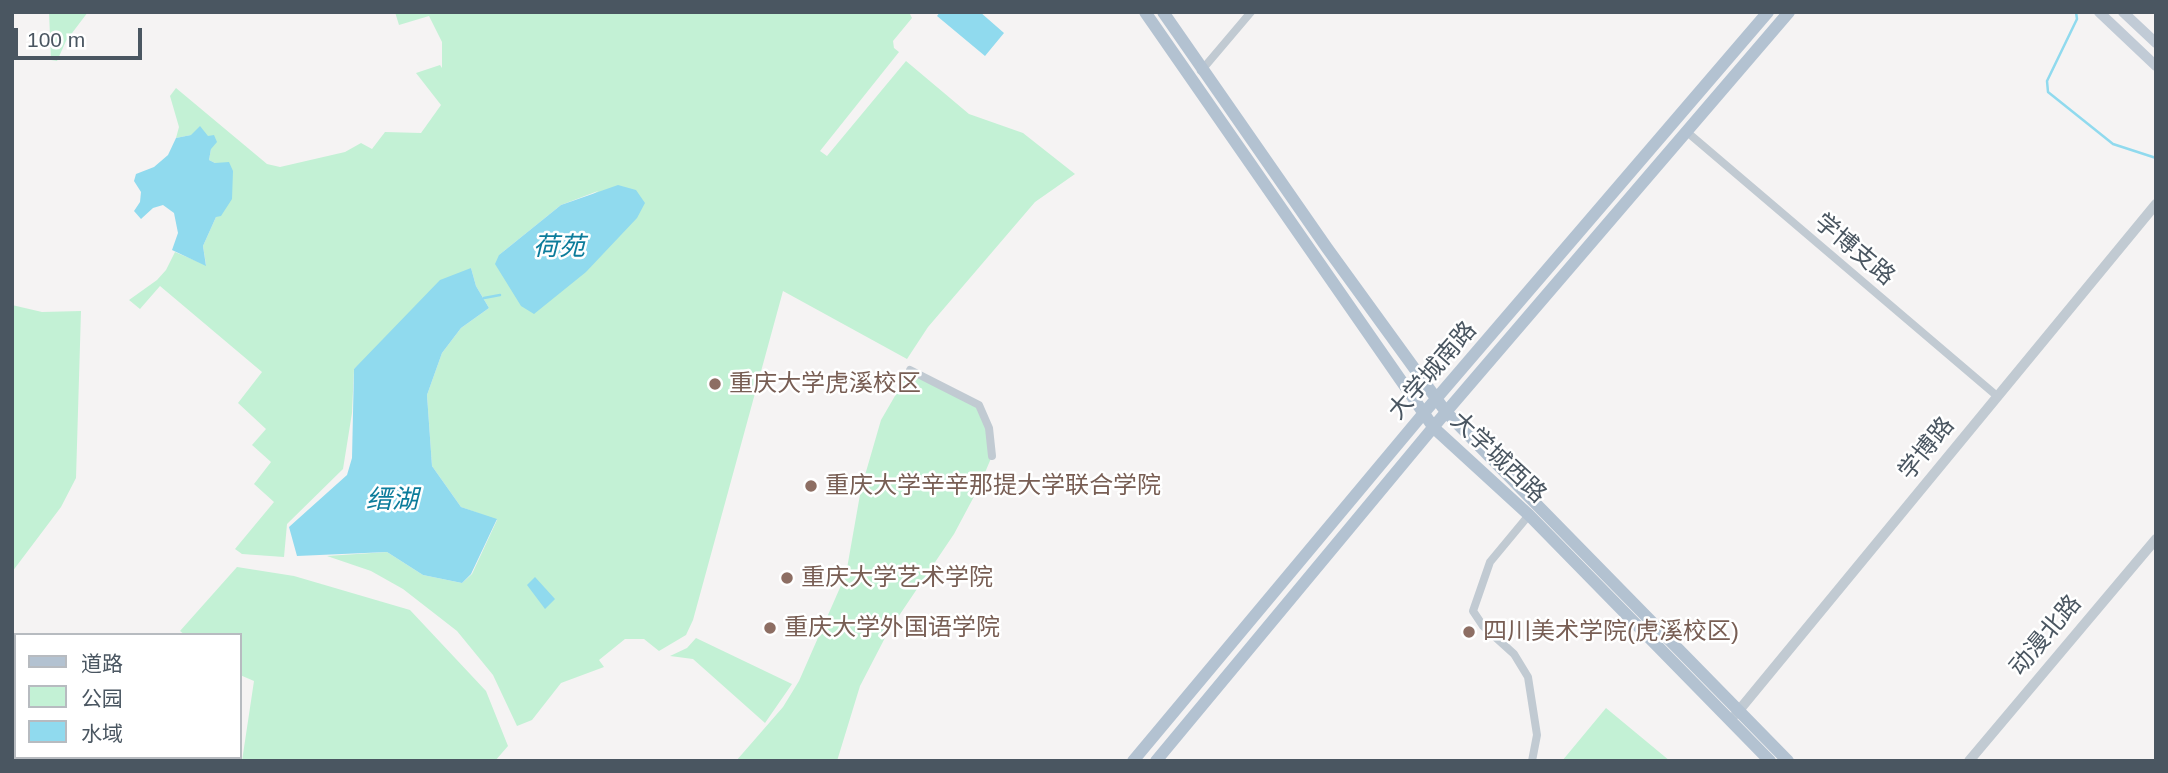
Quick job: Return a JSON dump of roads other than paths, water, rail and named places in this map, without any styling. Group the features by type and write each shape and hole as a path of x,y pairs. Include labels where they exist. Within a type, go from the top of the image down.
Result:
{"main road":[{"name":"大学城西路","path":"1145,12 1434,428 1530,515 1734,716 1788,761"},
{"name":"大学城西路","path":"1163,12 1436,400 1734,716 1770,761"},
{"name":"大学城南路","path":"1133,761 1423,414 1768,12"},
{"name":"大学城南路","path":"1156,761 1446,412 1789,12"},
{"path":"2099,12 2156,66"},
{"path":"2123,12 2156,43"}],"street":[{"path":"1192,81 1251,12"},
{"name":"学博支路","path":"1687,132 1997,396"},
{"name":"学博路","path":"1734,716 2156,204"},
{"path":"910,370 979,405 989,428 992,456"},
{"path":"1530,515 1490,562 1474,611 1483,626 1514,654 1528,677 1537,735 1532,761"},
{"name":"动漫北路","path":"1969,761 2156,539"}],"water":[{"path":"940,12 980,12 1004,33 985,56 937,16"},
{"path":"200,126 208,136 214,135 217,142 211,149 209,160 215,163 229,162 233,171 232,199 221,216 216,217 203,246 206,266 172,250 178,233 174,213 163,205 153,208 141,219 134,211 140,202 141,192 134,181 136,174 154,167 168,155 176,138 191,135"},
{"name":"荷苑","path":"618,185 636,190 645,203 637,218 586,272 534,314 521,306 495,264 499,255 561,205"},
{"name":"缙湖","path":"471,268 476,286 489,308 461,328 442,353 427,395 432,466 461,507 497,519 471,574 462,583 423,575 387,552 297,556 289,527 347,475 352,458 354,369 440,280"},
{"path":"535,577 555,599 545,609 527,585"},
{"path":"166,759 238,759 237,761"}],"waterway":[{"path":"2076,12 2077,19 2047,81 2048,92 2113,144 2156,158"},
{"path":"484,298 500,295"}],"place":[{"name":"重庆大学虎溪校区","path":"715,384"},
{"name":"重庆大学辛辛那提大学联合学院","path":"811,486"},
{"name":"重庆大学艺术学院","path":"787,578"},
{"name":"重庆大学外国语学院","path":"770,628"},
{"name":"四川美术学院(虎溪校区)","path":"1469,632"}]}
